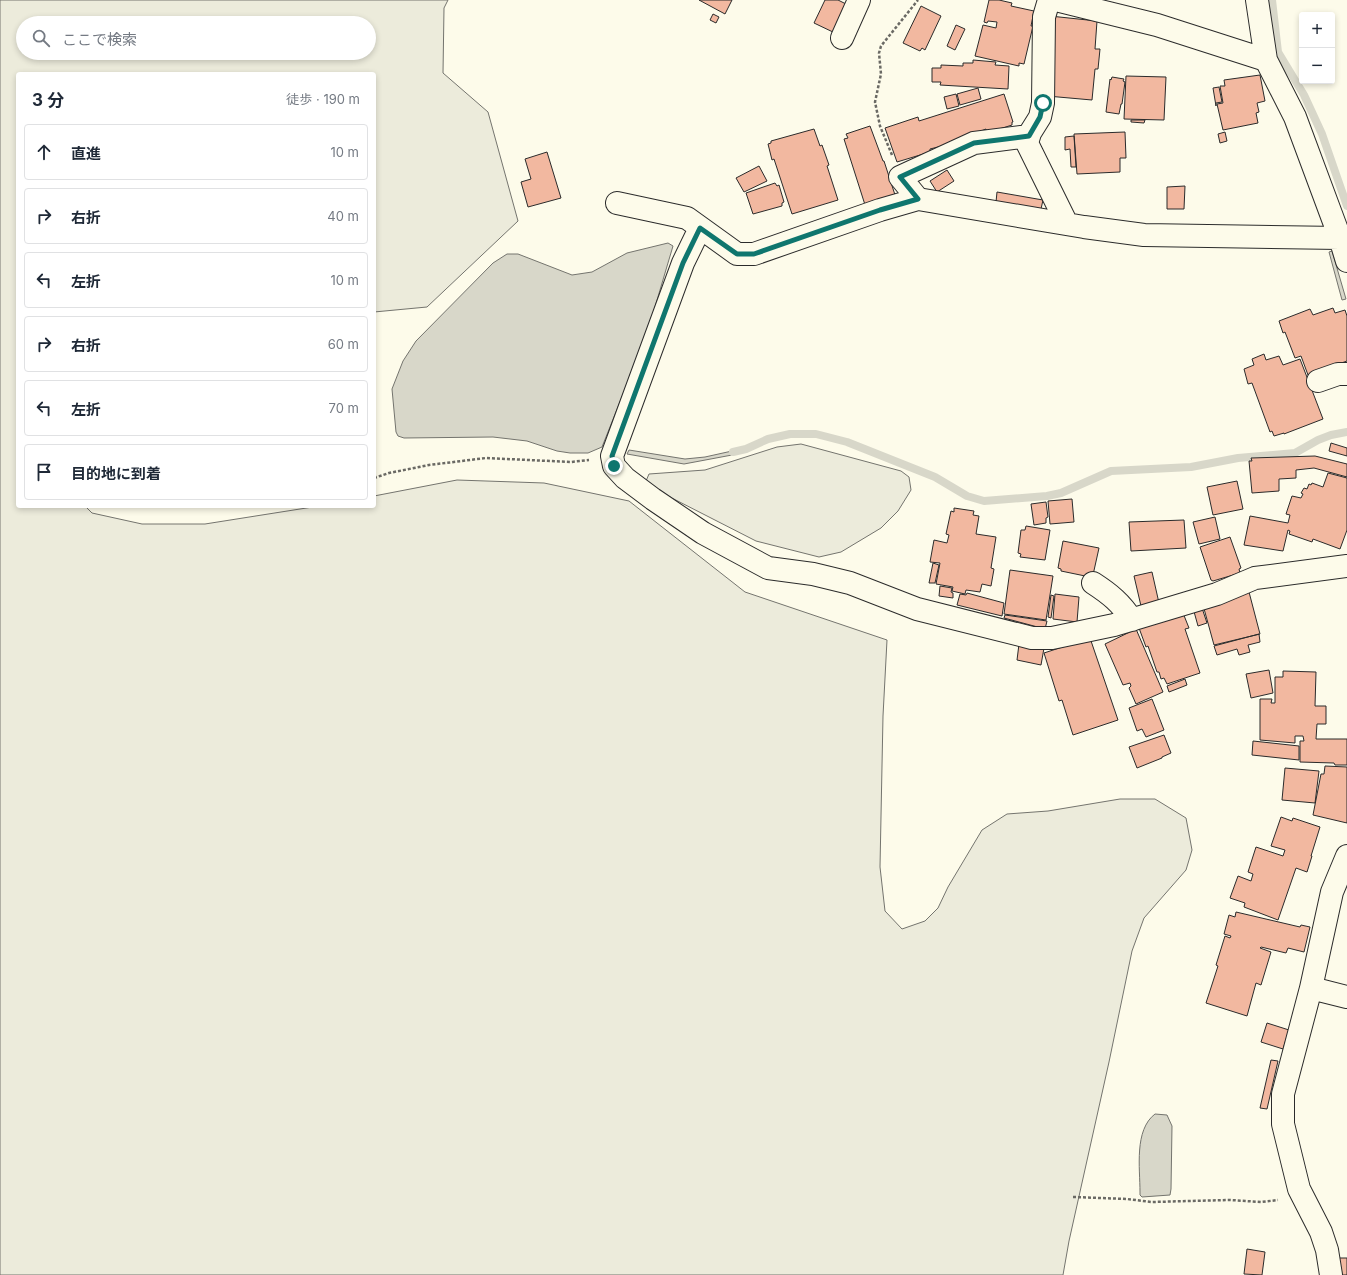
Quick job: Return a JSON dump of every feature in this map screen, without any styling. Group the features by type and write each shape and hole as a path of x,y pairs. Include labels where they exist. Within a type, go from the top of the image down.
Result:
{"street":[{"path":"842,38 859,0"},
{"path":"1049,0 1044,16 1043,103 1040,117 1029,136 1027,143 1067,224"},
{"path":"1056,0 1157,25 1266,60"},
{"path":"617,204 687,218 737,254 754,254 880,210 918,199 1067,224 1144,235 1344,248 1294,117 1266,60 1257,0"},
{"path":"918,199 900,177 974,143 1029,136"},
{"path":"700,228 683,263 612,456 614,466 625,478 653,500 703,533 768,568 813,574 850,583 917,609 1032,638 1052,638 1132,620 1217,594 1255,578 1347,566"},
{"path":"1318,381 1338,374 1347,374"},
{"path":"1093,583 1109,593 1124,607 1132,620"},
{"path":"1331,1275 1327,1250 1321,1232 1299,1189 1283,1124 1283,1094 1311,988 1332,892 1347,856"},
{"path":"1311,988 1347,997"}],"path":[{"path":"900,177 880,126 875,102 881,74 879,53 881,46 918,0"},
{"path":"376,477 389,473 429,465 486,458 571,462 612,456"},
{"path":"1073,1197 1128,1199 1151,1202 1223,1200 1261,1202 1288,1200 1302,1194"}],"shaded area":[{"path":"0,0 448,0 444,8 443,73 488,112 518,221 427,307 376,312 376,72 16,72 16,508 87,508 92,513 142,524 205,524 306,508 376,508 376,496 457,480 544,483 629,501 745,592 887,640 883,716 880,867 885,911 902,929 925,921 938,908 948,887 982,830 1007,814 1048,811 1120,799 1155,799 1186,818 1192,850 1186,870 1144,918 1132,951 1069,1241 1063,1275 0,1275"},
{"path":"668,243 673,246 647,334 602,447 588,453 570,453 557,451 527,441 493,437 404,438 398,436 396,432 392,389 403,361 416,341 493,263 507,254 518,254 572,275 592,272 627,253"},
{"path":"1332,251 1346,299 1342,300 1329,252"},
{"path":"801,444 901,471 909,477 911,490 898,511 881,528 841,552 819,557 756,541 664,494 646,481 649,474 705,470 777,447"},
{"path":"629,450 685,459 744,450 732,455 684,464 627,454"},
{"path":"1155,1114 1167,1115 1172,1126 1171,1189 1170,1195 1142,1197 1140,1195 1139,1172 1141,1139 1148,1121"}],"building":[{"path":"699,0 732,0 725,14"},
{"path":"825,0 838,0 848,5 835,33 814,23"},
{"path":"989,0 999,0 1012,3 1011,6 1034,11 1031,26 1033,26 1024,64 1019,63 1019,66 975,56 983,25 996,28 997,22 984,22"},
{"path":"921,6 941,16 925,50 922,48 920,51 903,43"},
{"path":"713,14 719,17 716,23 710,20"},
{"path":"1050,16 1097,21 1095,49 1100,49 1098,69 1095,69 1092,100 1047,96"},
{"path":"956,25 965,29 955,50 947,46"},
{"path":"973,60 996,62 995,65 1009,66 1008,89 940,85 941,82 932,82 932,68 941,68 941,65 963,66 963,63 973,63"},
{"path":"1260,75 1265,101 1257,103 1259,112 1256,113 1258,123 1223,130 1217,104 1223,103 1220,86 1225,86 1224,80"},
{"path":"1126,76 1166,77 1164,120 1124,119"},
{"path":"1112,77 1124,79 1123,81 1125,82 1119,114 1106,112 1110,79 1111,80"},
{"path":"1219,87 1222,102 1216,103 1216,106 1213,88"},
{"path":"978,88 981,99 960,105 957,94"},
{"path":"956,94 959,106 947,109 944,97"},
{"path":"1004,94 1013,122 1012,125 987,133 986,129 942,146 930,149 930,152 897,162 885,128 918,117 919,121"},
{"path":"1131,120 1145,120 1144,123 1131,122"},
{"path":"870,126 884,161 896,198 866,208 844,139 848,138 846,134"},
{"path":"814,129 820,146 822,145 829,165 827,166 838,200 792,214 774,159 772,160 768,144 771,143 771,141"},
{"path":"1125,132 1126,158 1120,158 1120,172 1077,174 1074,134"},
{"path":"1225,132 1227,141 1220,143 1218,134"},
{"path":"1074,136 1076,167 1071,167 1070,149 1065,150 1065,137"},
{"path":"547,152 561,198 528,207 521,182 531,179 525,159"},
{"path":"759,166 767,181 744,192 736,178"},
{"path":"947,170 954,181 937,192 930,181"},
{"path":"775,183 777,186 779,185 784,202 782,203 782,206 753,214 746,193"},
{"path":"1185,186 1184,209 1167,209 1167,187"},
{"path":"997,192 1043,200 1041,209 996,202"},
{"path":"1333,308 1335,313 1345,310 1347,316 1347,361 1308,375 1301,356 1295,358 1279,321 1310,309 1313,315"},
{"path":"1264,354 1266,360 1279,356 1283,365 1300,359 1323,419 1284,434 1274,436 1272,431 1270,432 1252,383 1248,384 1244,369 1254,365 1252,359"},
{"path":"1331,443 1347,448 1347,456 1329,451"},
{"path":"1315,456 1347,464 1347,477 1314,468 1296,470 1296,478 1279,479 1279,491 1252,493 1249,461 1252,461 1251,458"},
{"path":"1328,473 1347,478 1347,530 1340,549 1313,539 1312,542 1289,534 1290,531 1288,530 1283,551 1244,545 1250,516 1288,523 1290,515 1286,514 1292,496 1301,498 1303,494 1301,493 1304,488 1307,489 1309,484 1311,485 1312,483 1323,487"},
{"path":"1237,481 1243,509 1213,515 1207,487"},
{"path":"1072,499 1074,522 1050,524 1048,501"},
{"path":"1046,502 1048,517 1046,518 1046,523 1034,525 1031,504"},
{"path":"954,508 974,511 973,515 979,516 976,534 996,537 991,568 994,569 991,586 982,584 980,592 966,590 965,594 952,591 953,587 936,584 940,563 930,562 934,540 947,543 949,535 946,534 951,511 954,512"},
{"path":"1215,517 1220,539 1199,544 1193,522"},
{"path":"1184,520 1186,548 1131,551 1129,522"},
{"path":"1026,526 1050,530 1045,560 1020,557 1021,554 1018,553 1021,530 1025,530"},
{"path":"1230,537 1241,568 1239,569 1240,573 1213,581 1211,580 1200,547"},
{"path":"1063,541 1099,548 1093,575 1090,577 1061,571 1061,569 1058,568"},
{"path":"933,563 939,565 935,583 929,583"},
{"path":"1010,570 1053,576 1046,620 1004,614"},
{"path":"1152,572 1159,603 1141,606 1134,576"},
{"path":"940,586 952,588 951,592 953,593 953,598 939,596"},
{"path":"1249,592 1260,634 1214,645 1203,605"},
{"path":"967,593 1004,603 1002,616 957,605 960,594 966,595"},
{"path":"1055,594 1079,597 1077,622 1053,619"},
{"path":"1051,595 1054,596 1051,618 1048,617"},
{"path":"1201,605 1207,623 1198,626 1193,608"},
{"path":"1183,613 1189,628 1185,629 1200,673 1167,684 1164,678 1161,679 1159,672 1157,672 1148,646 1146,647 1139,628"},
{"path":"1005,615 1047,621 1045,629 1004,618"},
{"path":"1136,629 1163,692 1136,704 1129,688 1131,686 1130,683 1123,685 1105,644"},
{"path":"1259,634 1260,642 1248,645 1250,652 1239,655 1237,649 1217,655 1214,646"},
{"path":"1090,638 1118,720 1073,735 1062,700 1059,701 1044,653"},
{"path":"1019,644 1044,648 1041,665 1017,660"},
{"path":"1269,670 1273,693 1251,698 1246,674"},
{"path":"1283,671 1316,672 1315,706 1326,706 1326,724 1317,724 1316,739 1347,739 1347,765 1300,762 1300,741 1304,741 1303,736 1295,736 1295,743 1260,740 1260,699 1272,699 1271,703 1275,703 1275,677 1283,677"},
{"path":"1185,679 1187,685 1169,692 1167,686"},
{"path":"1152,699 1164,730 1146,737 1142,729 1137,731 1129,708"},
{"path":"1164,735 1171,753 1137,768 1129,747"},
{"path":"1253,741 1299,746 1299,760 1252,755"},
{"path":"1325,766 1347,767 1347,823 1313,815 1321,774 1324,774"},
{"path":"1285,768 1319,771 1315,803 1282,800"},
{"path":"1281,817 1292,821 1293,818 1320,827 1307,872 1296,868 1278,920 1244,907 1245,903 1230,898 1238,876 1251,881 1253,874 1248,872 1256,847 1283,856 1285,850 1271,846"},
{"path":"1236,912 1300,927 1301,925 1310,927 1304,952 1288,948 1286,953 1260,948 1271,952 1261,985 1256,983 1247,1016 1206,1003 1218,966 1216,965 1225,936 1230,938 1231,936 1224,934 1229,915 1235,917"},
{"path":"1267,1023 1289,1030 1283,1049 1261,1042"},
{"path":"1271,1060 1278,1061 1267,1109 1260,1108"},
{"path":"1247,1249 1265,1252 1262,1275 1244,1274"},
{"path":"1337,1258 1347,1258 1347,1275 1338,1275"}],"waterway":[{"path":"1272,0 1278,52 1304,95 1322,134 1347,206"},
{"path":"733,452 746,449 768,439 790,434 816,434 847,442 935,477 967,496 984,501 1047,496 1061,493 1111,471 1191,467 1238,458 1295,453 1318,440 1331,435 1347,432"}],"route":[{"path":"614,466 612,456 683,263 700,228 737,254 754,254 880,210 918,199 900,177 974,143 1029,136 1040,117 1043,103"}]}
